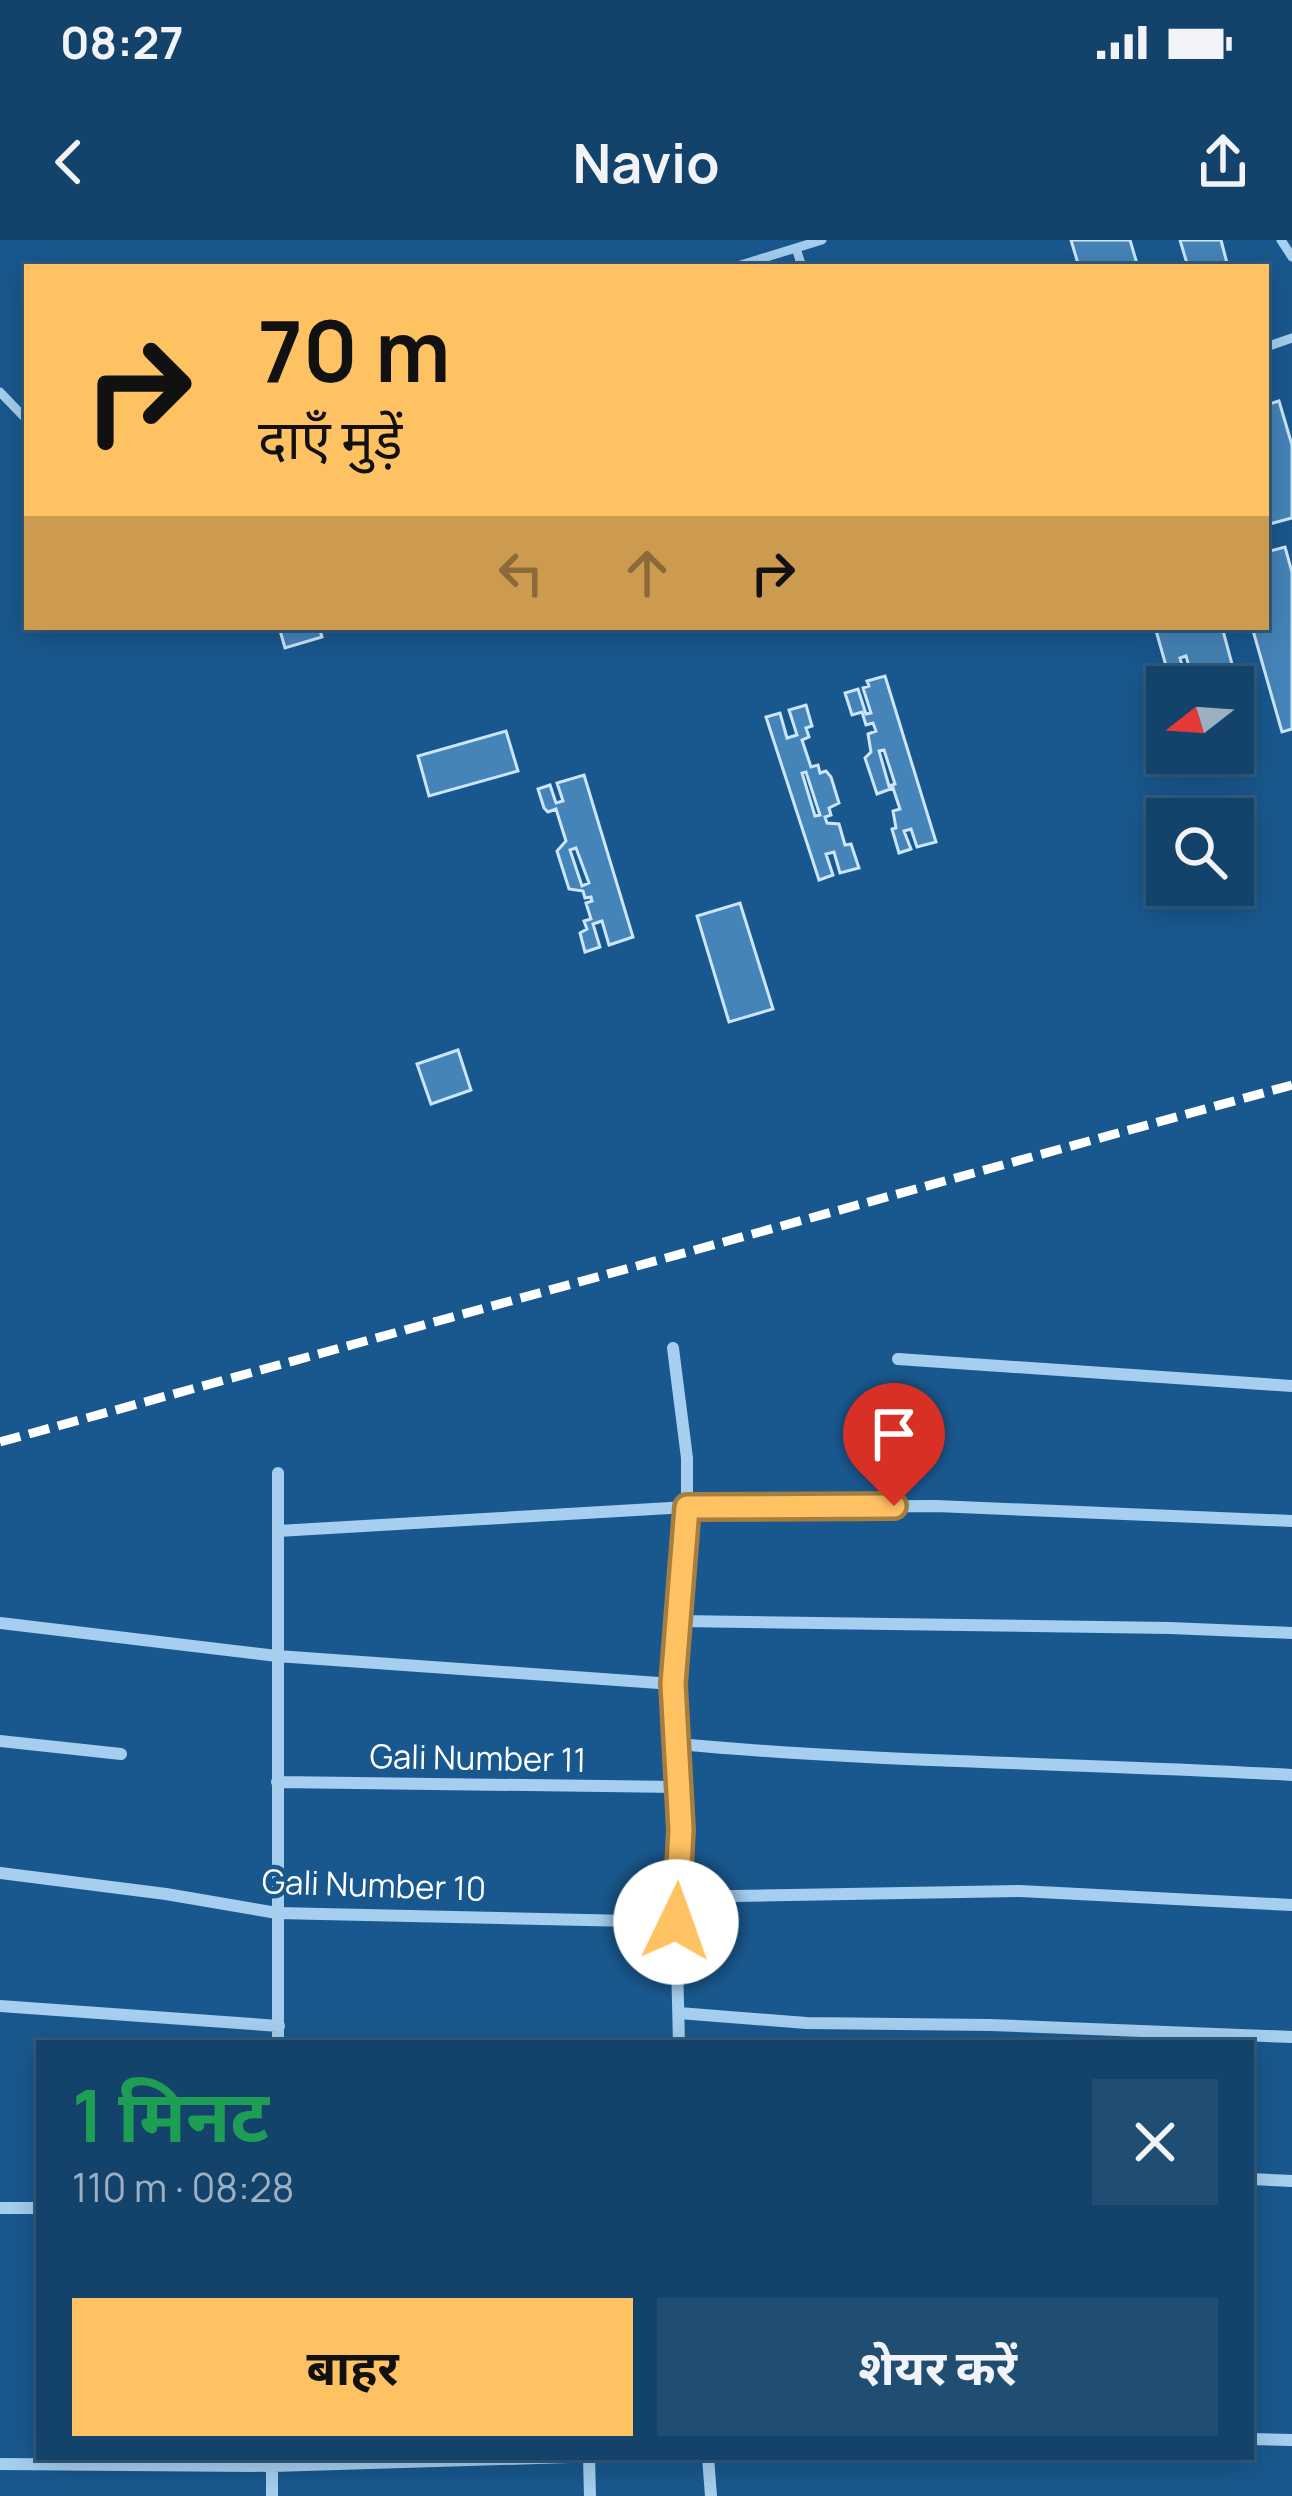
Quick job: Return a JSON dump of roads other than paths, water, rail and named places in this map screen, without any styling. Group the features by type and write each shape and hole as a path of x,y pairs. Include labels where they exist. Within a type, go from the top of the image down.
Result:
{"street":[{"path":"673,1348 687,1458 673,1684 679,1787 680,2040"},
{"path":"898,1359 1292,1386"},
{"path":"278,1473 278,2040"},
{"path":"278,1531 687,1507 936,1506 1292,1521"},
{"path":"679,1621 1292,1633"},
{"path":"0,1623 277,1656 673,1684"},
{"path":"0,1741 121,1754"},
{"path":"678,1744 863,1758 993,1759 1292,1775"},
{"name":"Gali Number 11","path":"277,1782 679,1787"},
{"name":"Gali Number 10","path":"0,1873 277,1913 676,1922"},
{"path":"678,1897 1019,1891 1292,1905"},
{"path":"0,2006 279,2026"},
{"path":"679,2013 806,2023 990,2024 1292,2037"},
{"path":"1254,2179 1292,2181"},
{"path":"0,2208 36,2208"},
{"path":"1254,2438 1292,2440"},
{"path":"0,2464 391,2460"},
{"path":"589,2460 590,2496"},
{"path":"708,2460 710,2496"},
{"path":"272,2462 272,2496"}],"lane":[{"path":"744,264 822,240"},
{"path":"1281,240 1292,257"},
{"path":"796,248 801,264"},
{"path":"0,392 24,417"}],"railway":[{"path":"0,1442 1292,1085"}]}
